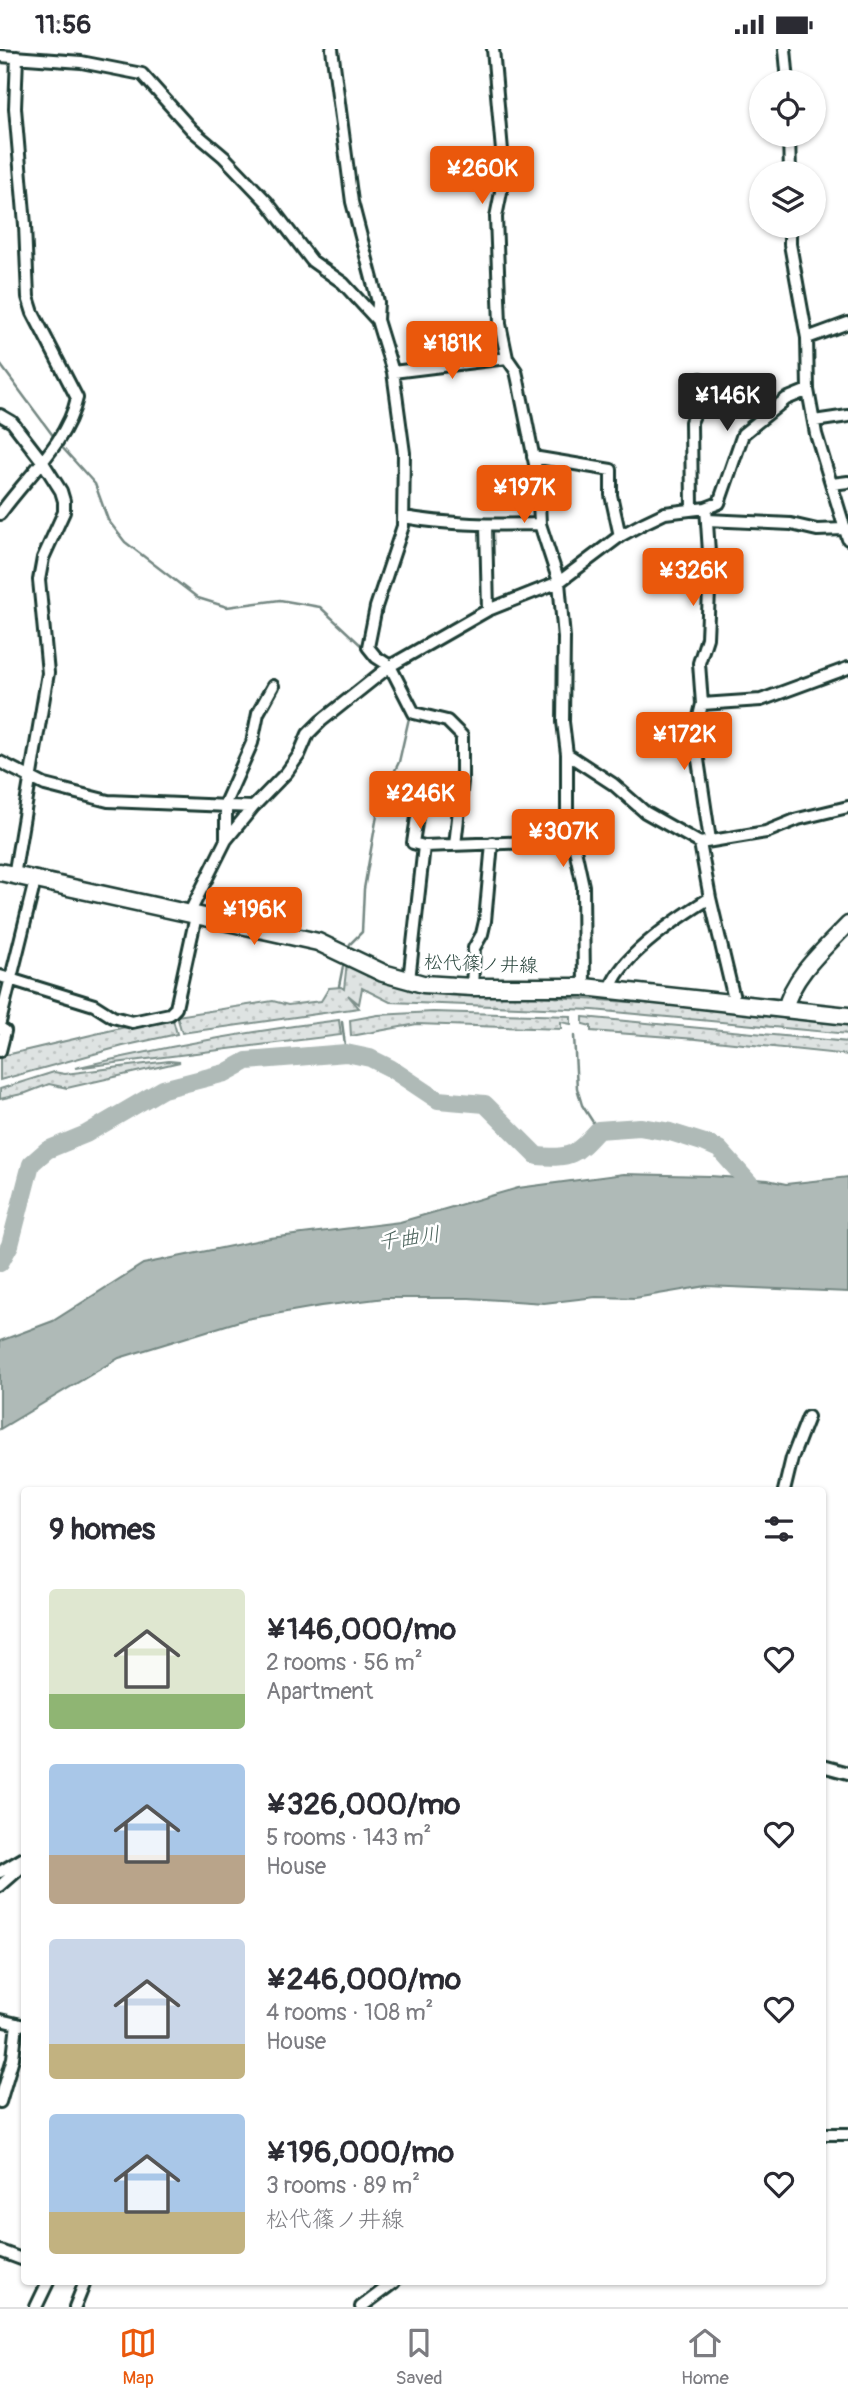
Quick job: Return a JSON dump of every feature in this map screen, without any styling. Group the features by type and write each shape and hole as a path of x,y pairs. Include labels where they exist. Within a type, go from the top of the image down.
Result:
{"main road":[{"name":"松代篠ノ井線","path":"7,874 318,942 383,973 432,985 584,987 848,1016"}],"street":[{"path":"81,62 83,49"},
{"path":"332,49 352,202 378,302 377,320 393,372 404,453 403,526 376,607 368,647 376,657 390,666 414,713 447,721 462,736 462,782 455,845"},
{"path":"493,49 503,162 496,217 500,324 508,358 516,371 538,479 540,524 559,582 564,638 563,722 567,754 567,812 583,885 584,987"},
{"path":"785,49 787,70"},
{"path":"0,57 81,62 142,74 192,129 224,157 267,202 312,261 343,283 377,320"},
{"path":"0,514 57,442 75,407 77,397 33,313 28,297 15,108 17,57"},
{"path":"707,520 791,523 846,534 814,421 808,390 807,338 790,238"},
{"path":"807,338 848,323"},
{"path":"393,372 508,358"},
{"path":"692,509 691,422 698,406 701,379"},
{"path":"0,976 94,1005 113,1017 132,1022 170,1014 176,1008 192,915 226,840 287,772 314,728 390,666 488,610 559,582 620,535 665,513 706,508 719,503 743,433 786,399 808,390"},
{"path":"0,415 12,422 42,461 61,491 64,512 43,558 39,580 48,673 32,777 7,874"},
{"path":"814,421 848,416"},
{"path":"533,457 611,470 611,495 620,535"},
{"path":"832,484 848,482"},
{"path":"706,508 710,567 707,638 699,663 702,704 696,729 697,753 710,898 735,1003"},
{"path":"404,517 436,523 540,524"},
{"path":"486,525 488,610"},
{"path":"702,704 761,700 848,668"},
{"path":"226,840 225,806 252,743 258,713 273,686"},
{"path":"567,754 613,784 645,813 705,842 766,832 798,819 848,807"},
{"path":"0,762 45,785 108,801 253,807"},
{"path":"420,798 413,843 424,846 492,843 574,845"},
{"path":"472,987 474,948 482,934 485,921 492,843"},
{"path":"409,981 424,846"},
{"path":"0,1022 36,881"},
{"path":"610,990 612,981 646,943 710,898"},
{"path":"785,1010 788,995 803,974 848,924"},
{"path":"0,1028 5,1031 0,1051"},
{"path":"785,1487 792,1458 808,1417"},
{"path":"826,1767 848,1773"},
{"path":"0,1871 21,1860"},
{"path":"0,1886 21,1868"},
{"path":"0,2020 21,2025 0,2102"},
{"path":"0,2064 13,2058"},
{"path":"826,2134 848,2134"},
{"path":"0,2251 21,2259"},
{"path":"36,2307 47,2285"},
{"path":"75,2307 84,2285"},
{"path":"361,2307 390,2285"}],"shaded area":[{"path":"347,962 511,994 703,1007 848,1023 848,1034 593,1010 390,1002 362,988 359,1004 348,995 359,1008 182,1033 177,1016 273,1001 288,1005 321,1001 329,988 344,989"},
{"path":"433,1012 571,1016 571,1024 561,1022 561,1029 417,1024 351,1036 350,1020 378,1015"},
{"path":"172,1016 177,1034 0,1080 2,1056"},
{"path":"583,1017 848,1042 848,1055 591,1031 591,1026 583,1024"},
{"path":"339,1020 341,1035 75,1068 206,1040"},
{"path":"169,1061 180,1062 67,1088 49,1084 0,1099 0,1089 54,1072 65,1074"}],"water":[{"name":"千曲川","path":"624,1174 710,1176 786,1184 848,1177 848,1292 706,1286 635,1298 596,1297 544,1303 469,1298 385,1298 321,1306 246,1319 119,1358 0,1429 0,1341 53,1321 143,1264 270,1238 400,1222 518,1188"}],"waterway":[{"path":"0,364 54,437"},
{"path":"60,445 95,484 108,520 125,542 198,598 227,607 280,600 320,607 365,649"},
{"path":"348,949 362,932 364,889 379,804 399,762 409,712"},
{"path":"339,986 344,961"},
{"path":"342,1022 346,1053"},
{"path":"574,1036 577,1088 582,1105 598,1130"},
{"path":"0,1263 10,1245 31,1164 47,1150 86,1134 163,1089 225,1073 247,1061 346,1053 370,1058 438,1100 485,1104 537,1156 558,1157 572,1153 598,1130 640,1127 670,1132 719,1149 760,1195"}]}
